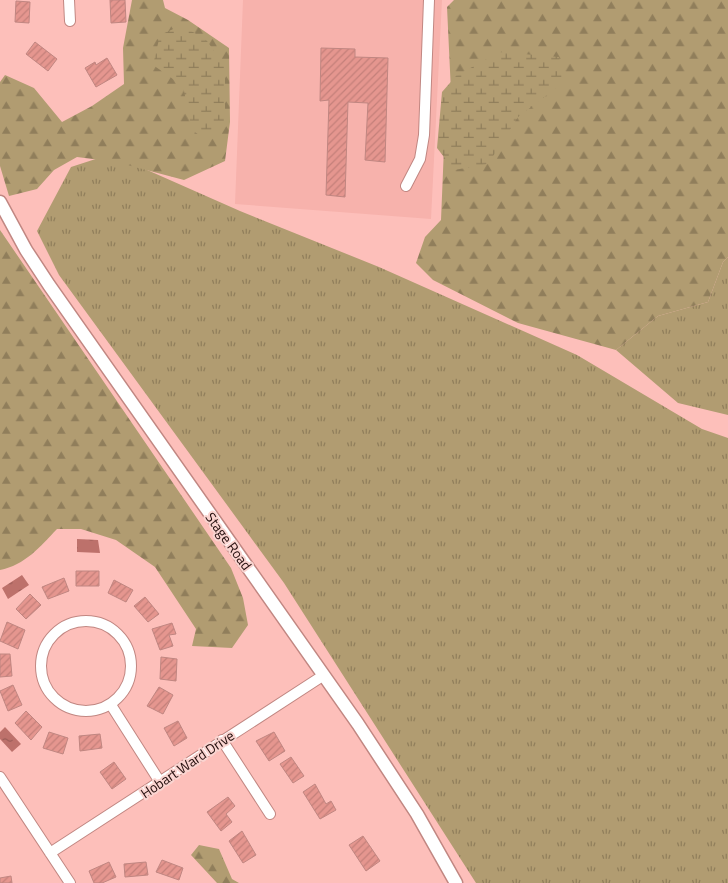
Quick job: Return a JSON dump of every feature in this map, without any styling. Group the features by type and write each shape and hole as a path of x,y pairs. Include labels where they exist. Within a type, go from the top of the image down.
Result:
{"street":[{"path":"70,0 70,21"},
{"path":"406,186 420,160 424,135 429,0"},
{"name":"Stage Road","path":"0,202 26,250 48,285 324,675 416,814 456,883"},
{"path":"79,622 92,622 106,626 122,641 127,650 130,676 125,691 111,705 88,710 72,709 56,700 49,693 42,676 41,655 54,634 79,622"},
{"name":"Hobart Ward Drive","path":"50,853 324,675"},
{"path":"111,705 160,782"},
{"path":"222,740 270,814"},
{"path":"2,785 70,883"}],"shaded area":[{"path":"243,0 442,0 431,219 235,204"}],"green space":[{"path":"132,0 163,0 165,8 188,20 229,48 230,122 225,161 184,180 116,162 77,157 54,170 37,189 9,196 0,166 0,82 5,75 34,88 62,122 92,106 124,84 123,48"},
{"path":"454,0 728,0 728,257 723,262 708,302 658,316 616,350 518,323 433,280 416,263 425,237 441,220 444,147 451,92 447,7"},
{"path":"182,25 207,41 225,66 225,120 209,142 192,130 183,86 153,65 160,35"},
{"path":"499,52 559,57 564,82 518,117 488,164 454,170 437,148 442,92 456,76"},
{"path":"111,154 240,211 379,267 577,355 702,429 728,438 728,883 476,883 284,583 59,275 37,231 71,167"},
{"path":"0,230 231,568 243,598 248,625 232,648 192,646 196,629 155,567 116,540 81,529 57,529 25,560 0,570"},
{"path":"728,257 728,415 678,403 616,350 658,316 708,302 723,262"},
{"path":"199,845 219,849 232,879 239,883 217,883 191,855"}],"water":[{"path":"77,539 98,540 100,553 77,552"},
{"path":"22,575 29,585 8,599 2,588"},
{"path":"5,727 21,744 12,752 0,739 0,732"}],"building":[{"path":"110,0 125,0 126,22 111,23"},
{"path":"16,1 30,2 29,23 15,22"},
{"path":"35,42 57,59 48,71 26,54"},
{"path":"321,48 355,49 355,57 388,58 385,162 365,160 368,103 348,102 345,197 326,195 329,100 320,101"},
{"path":"107,58 117,75 96,87 85,68 95,62 96,65"},
{"path":"76,571 99,571 99,586 76,586"},
{"path":"64,578 69,591 48,599 42,587"},
{"path":"114,580 133,590 126,602 108,593"},
{"path":"30,594 41,605 26,619 16,609"},
{"path":"145,597 159,614 148,622 134,606"},
{"path":"7,622 25,630 18,649 0,641"},
{"path":"172,623 176,634 169,635 173,646 160,650 152,629"},
{"path":"0,654 10,654 12,676 0,677"},
{"path":"161,657 177,659 176,681 160,679"},
{"path":"13,685 22,705 8,711 0,691"},
{"path":"159,687 173,695 163,714 147,706"},
{"path":"26,711 42,727 31,740 15,723"},
{"path":"178,721 187,738 174,746 164,728"},
{"path":"49,732 68,738 63,754 43,748"},
{"path":"274,732 285,751 269,761 256,741"},
{"path":"100,734 102,748 80,751 79,736"},
{"path":"291,757 304,776 293,783 280,764"},
{"path":"114,762 126,779 112,789 100,772"},
{"path":"315,784 326,804 331,801 336,810 320,819 303,792"},
{"path":"228,797 235,806 226,814 232,822 221,831 207,812"},
{"path":"242,831 256,855 243,863 229,841"},
{"path":"363,836 380,861 366,871 349,845"},
{"path":"162,860 183,868 179,880 156,872"},
{"path":"109,862 116,877 102,883 94,883 89,871"},
{"path":"146,862 148,875 125,877 124,864"},
{"path":"11,876 12,883 0,883 0,878"}]}
